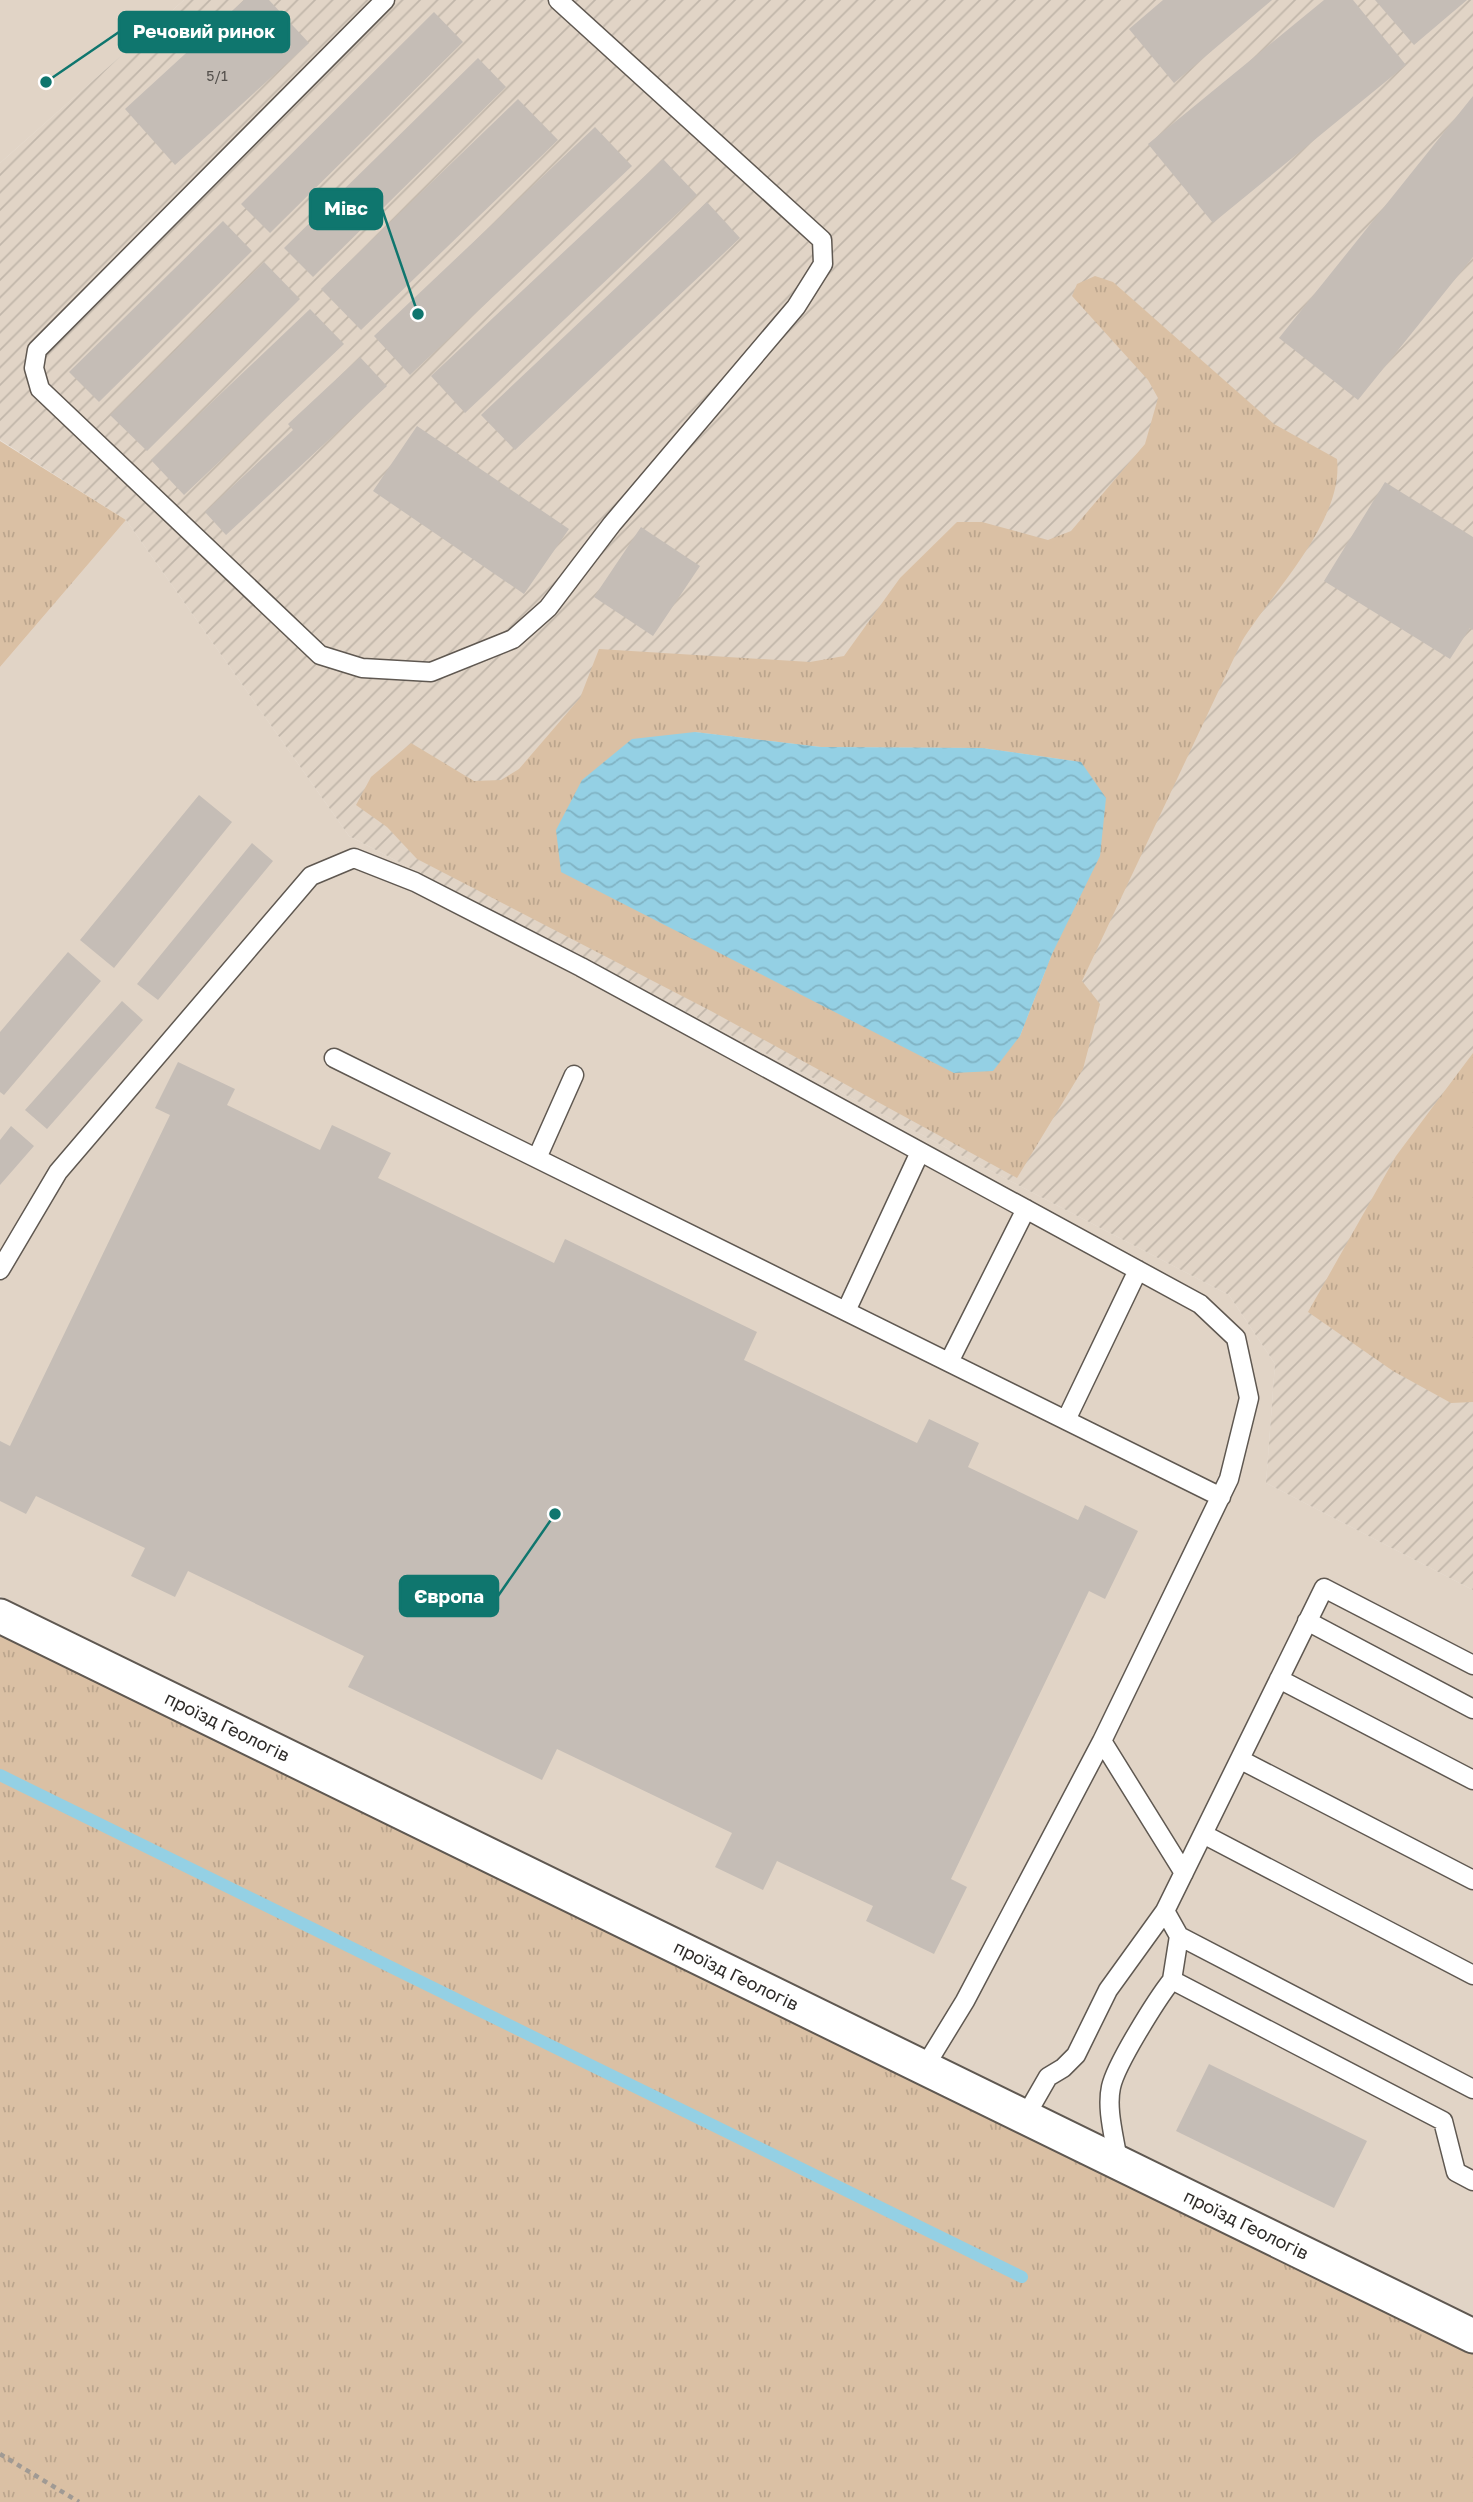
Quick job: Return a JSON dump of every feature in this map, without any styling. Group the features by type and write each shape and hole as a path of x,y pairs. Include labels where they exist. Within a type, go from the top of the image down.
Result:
{"street":[{"name":"проїзд Геологів","path":"0,1616 1473,2336"}],"lane":[{"path":"385,0 37,350 34,368 40,389 320,655 362,668 430,672 513,639 548,608 611,524 796,307 822,264 822,240 558,0"},
{"path":"0,1270 58,1172 311,876 354,859 415,882 581,967 1200,1304 1236,1338 1249,1398 1229,1479 1102,1741 965,2001 924,2068"},
{"path":"334,1058 1220,1497"},
{"path":"537,1158 574,1075"},
{"path":"846,1311 920,1152"},
{"path":"949,1362 1026,1209"},
{"path":"1066,1420 1138,1270"},
{"path":"1025,2118 1048,2077 1076,2055 1108,1990 1165,1911 1324,1588 1473,1665"},
{"path":"1307,1621 1473,1709"},
{"path":"1279,1679 1473,1780"},
{"path":"1102,1741 1184,1873"},
{"path":"1241,1760 1473,1880"},
{"path":"1203,1835 1473,1975"},
{"path":"1165,1911 1180,1936 1473,2089"},
{"path":"1118,2162 1110,2102 1111,2085 1156,2001 1172,1980 1180,1936"},
{"path":"1172,1980 1444,2121 1457,2172 1473,2181"}],"path":[{"path":"0,2454 79,2502"}],"shaded area":[{"path":"0,0 184,0 0,163"},
{"path":"184,0 1473,0 1473,1590 1266,1483 1275,1364 1229,1295 349,836 126,520 0,440 0,163"},
{"path":"126,520 349,836 1229,1295 1275,1364 1266,1483 1473,1590 1473,2316 0,1596 0,667"}],"green space":[{"path":"1095,276 1113,282 1274,424 1337,459 1336,483 1318,531 1242,641 1082,981 1100,1004 1083,1069 1017,1178 711,1011 417,859 387,827 356,805 371,777 411,743 474,781 501,780 519,769 580,698 599,649 810,662 844,656 900,578 957,522 982,522 1048,540 1071,531 1145,444 1158,398 1148,380 1072,296 1077,284","holes":["695,732 821,747 982,748 1081,762 1052,954 1020,1036"]},
{"path":"0,441 126,520 0,667"},
{"path":"1473,1053 1473,1402 1451,1403 1393,1371 1308,1312 1396,1156"},
{"path":"0,1630 1473,2351 1473,2502 0,2502"}],"water":[{"path":"695,732 821,747 982,748 1081,762 1106,798 1100,856 1052,954 1020,1036 993,1071 954,1073 561,872 556,830 582,780 632,739"}],"building":[{"path":"244,0 269,0 309,43 175,165 125,109"},
{"path":"1163,0 1272,0 1174,83 1129,29"},
{"path":"1324,0 1353,0 1406,65 1213,223 1148,144"},
{"path":"1375,0 1467,0 1414,45"},
{"path":"434,12 463,42 270,233 241,204"},
{"path":"478,58 506,87 313,277 284,248"},
{"path":"1473,96 1473,257 1358,400 1279,338"},
{"path":"518,99 558,140 361,330 321,289"},
{"path":"595,127 632,166 410,375 374,336"},
{"path":"663,159 697,195 465,413 431,376"},
{"path":"707,202 740,238 515,450 481,415"},
{"path":"223,221 252,251 99,402 69,372"},
{"path":"264,262 300,299 147,451 110,415"},
{"path":"310,309 344,344 184,495 151,460"},
{"path":"360,357 387,386 226,535 205,512 293,430 288,424"},
{"path":"417,426 569,529 524,594 373,491"},
{"path":"1385,482 1473,537 1473,630 1470,628 1450,659 1324,581"},
{"path":"641,527 700,566 653,636 594,597"},
{"path":"199,795 232,822 114,968 80,940"},
{"path":"252,843 273,861 158,1000 137,984"},
{"path":"68,952 101,981 4,1095 0,1092 0,1032"},
{"path":"122,1001 143,1020 47,1129 25,1110"},
{"path":"178,1062 235,1089 227,1105 320,1150 332,1125 391,1153 378,1178 554,1263 565,1239 757,1332 744,1360 917,1443 929,1419 979,1443 968,1467 1078,1520 1085,1505 1138,1531 1105,1599 1089,1591 951,1879 967,1887 934,1954 866,1921 873,1906 777,1861 763,1890 715,1867 732,1833 557,1749 542,1780 348,1687 364,1656 188,1571 175,1597 131,1576 145,1548 36,1496 26,1514 0,1501 0,1441 10,1446 170,1115 155,1108"},
{"path":"11,1126 34,1146 0,1185 0,1140"},
{"path":"1209,2064 1367,2141 1334,2208 1176,2131"}],"waterway":[{"path":"0,1775 1022,2277"}],"place":[{"name":"Речовий ринок","path":"46,82"},
{"name":"Мівс","path":"418,314"},
{"name":"Європа","path":"555,1514"}]}
